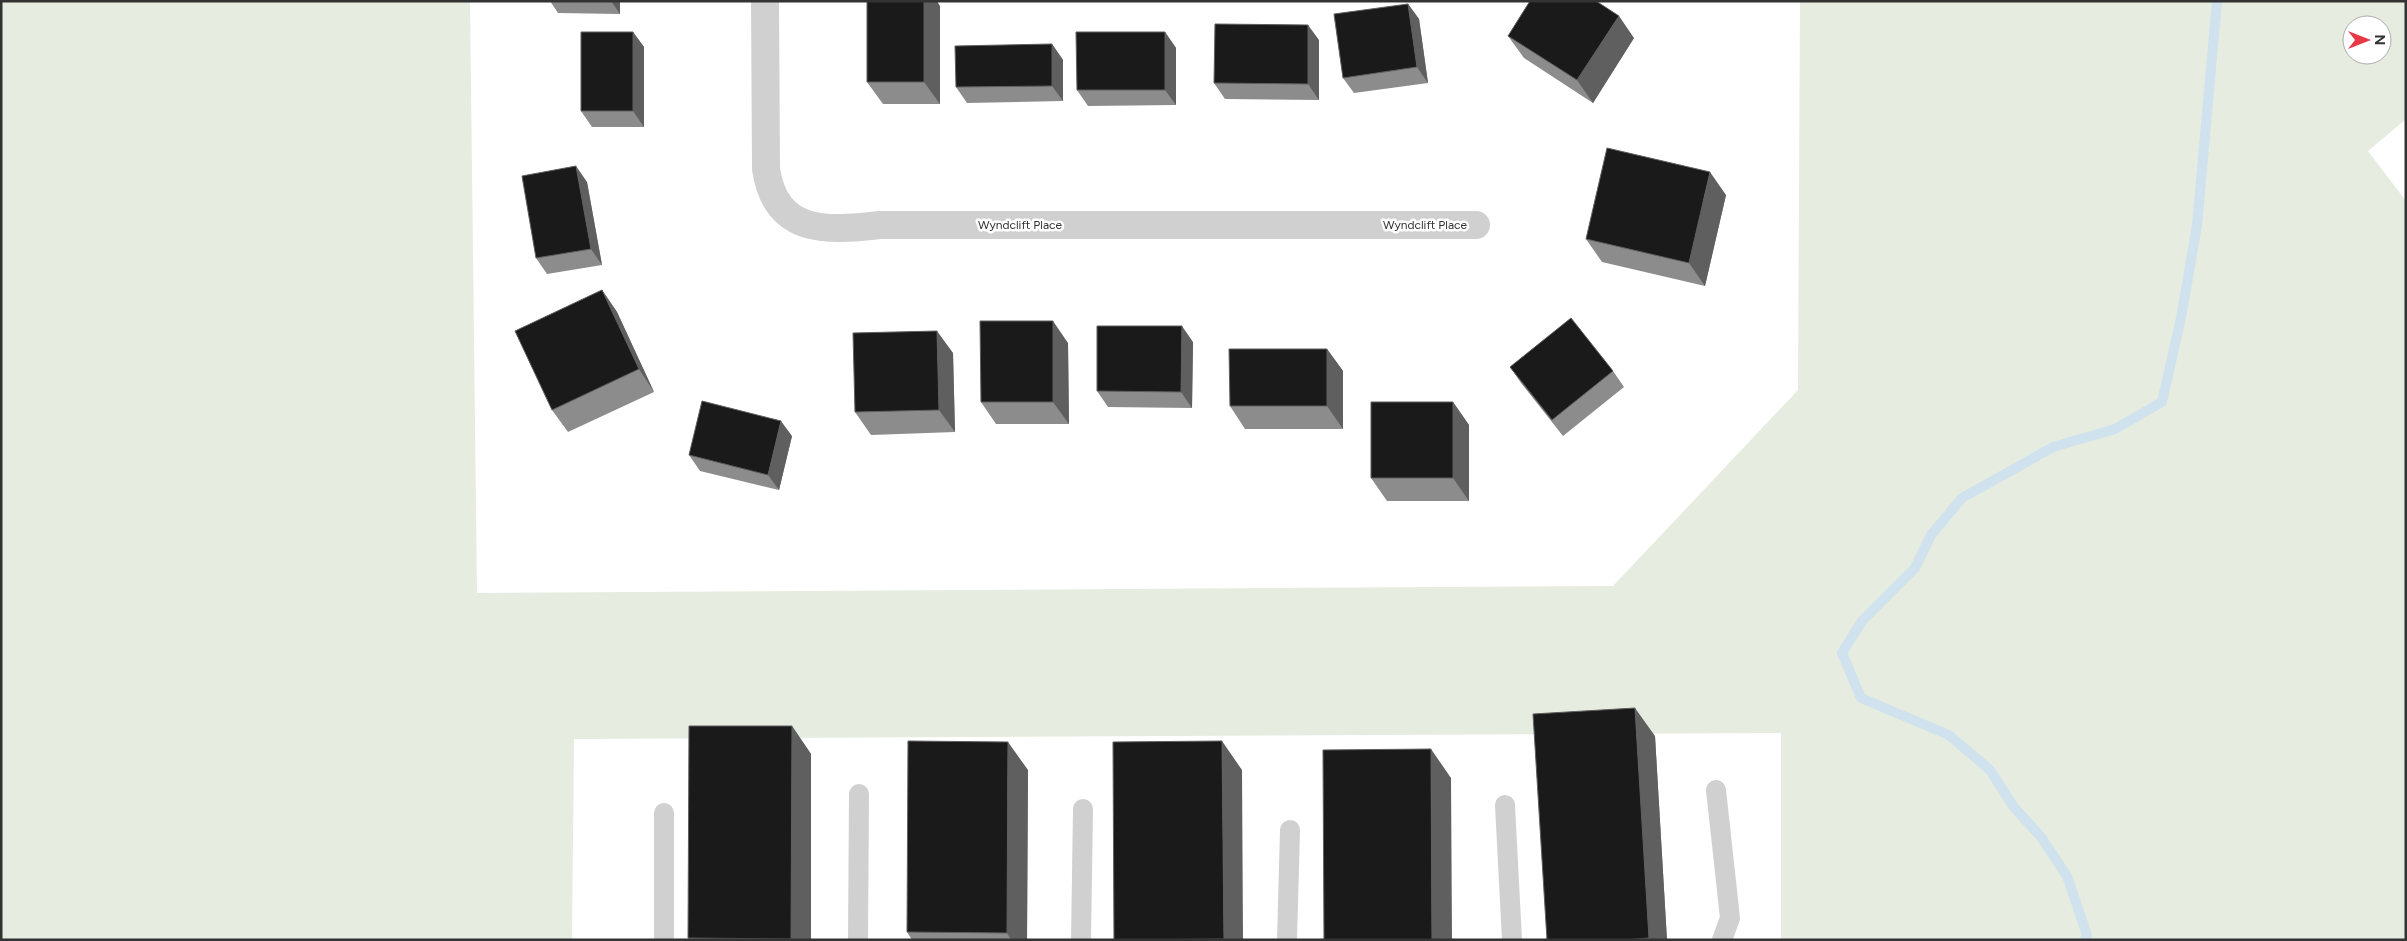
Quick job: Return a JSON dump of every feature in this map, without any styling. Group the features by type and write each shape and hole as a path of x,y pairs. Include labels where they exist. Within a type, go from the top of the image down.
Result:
{"street":[{"name":"Wyndclift Place","path":"766,1 766,169 769,188 780,207 797,221 815,228 849,229 880,226 1476,226"}],"lane":[{"path":"1716,790 1730,918 1722,940"},
{"path":"858,940 859,794"},
{"path":"1505,805 1512,940"},
{"path":"1081,940 1083,810"},
{"path":"664,814 664,940"},
{"path":"1287,940 1290,830"}],"shaded area":[{"path":"1,1 470,1 477,593 1613,586 1798,390 1800,1 2406,1 2406,119 2368,151 2406,201 2406,940 1781,940 1781,733 574,739 572,940 1,940"}],"building":[{"path":"867,1 924,1 924,82 867,82"},
{"path":"1530,1 1596,1 1619,16 1577,80 1508,36"},
{"path":"1408,4 1417,67 1343,78 1334,14"},
{"path":"1215,24 1308,25 1308,84 1214,83"},
{"path":"581,32 633,32 633,111 581,111"},
{"path":"1076,32 1165,32 1165,90 1077,90"},
{"path":"1052,44 1052,86 956,87 955,46"},
{"path":"1607,148 1710,172 1689,263 1586,239"},
{"path":"576,166 591,249 536,258 522,176"},
{"path":"602,290 639,369 552,410 515,331"},
{"path":"1571,318 1613,371 1552,420 1510,367"},
{"path":"980,321 1053,321 1053,402 981,402"},
{"path":"1097,326 1182,326 1181,392 1097,391"},
{"path":"937,331 939,410 855,412 853,333"},
{"path":"1229,349 1327,349 1327,406 1230,406"},
{"path":"702,401 781,421 768,475 689,455"},
{"path":"1371,402 1453,402 1453,478 1371,478"},
{"path":"1635,708 1649,938 1624,940 1547,940 1533,714"},
{"path":"689,726 792,726 791,939 688,938"},
{"path":"908,741 1008,742 1007,933 907,932"},
{"path":"1222,741 1224,939 1114,940 1113,742"},
{"path":"1431,749 1432,940 1324,940 1323,750"}],"waterway":[{"path":"2085,940 2087,935 2067,876 2041,837 2013,806 1990,770 1949,735 1861,698 1842,653 1862,621 1915,568 1931,535 1962,498 2053,447 2115,429 2162,402 2181,318 2197,225 2217,1"}]}
